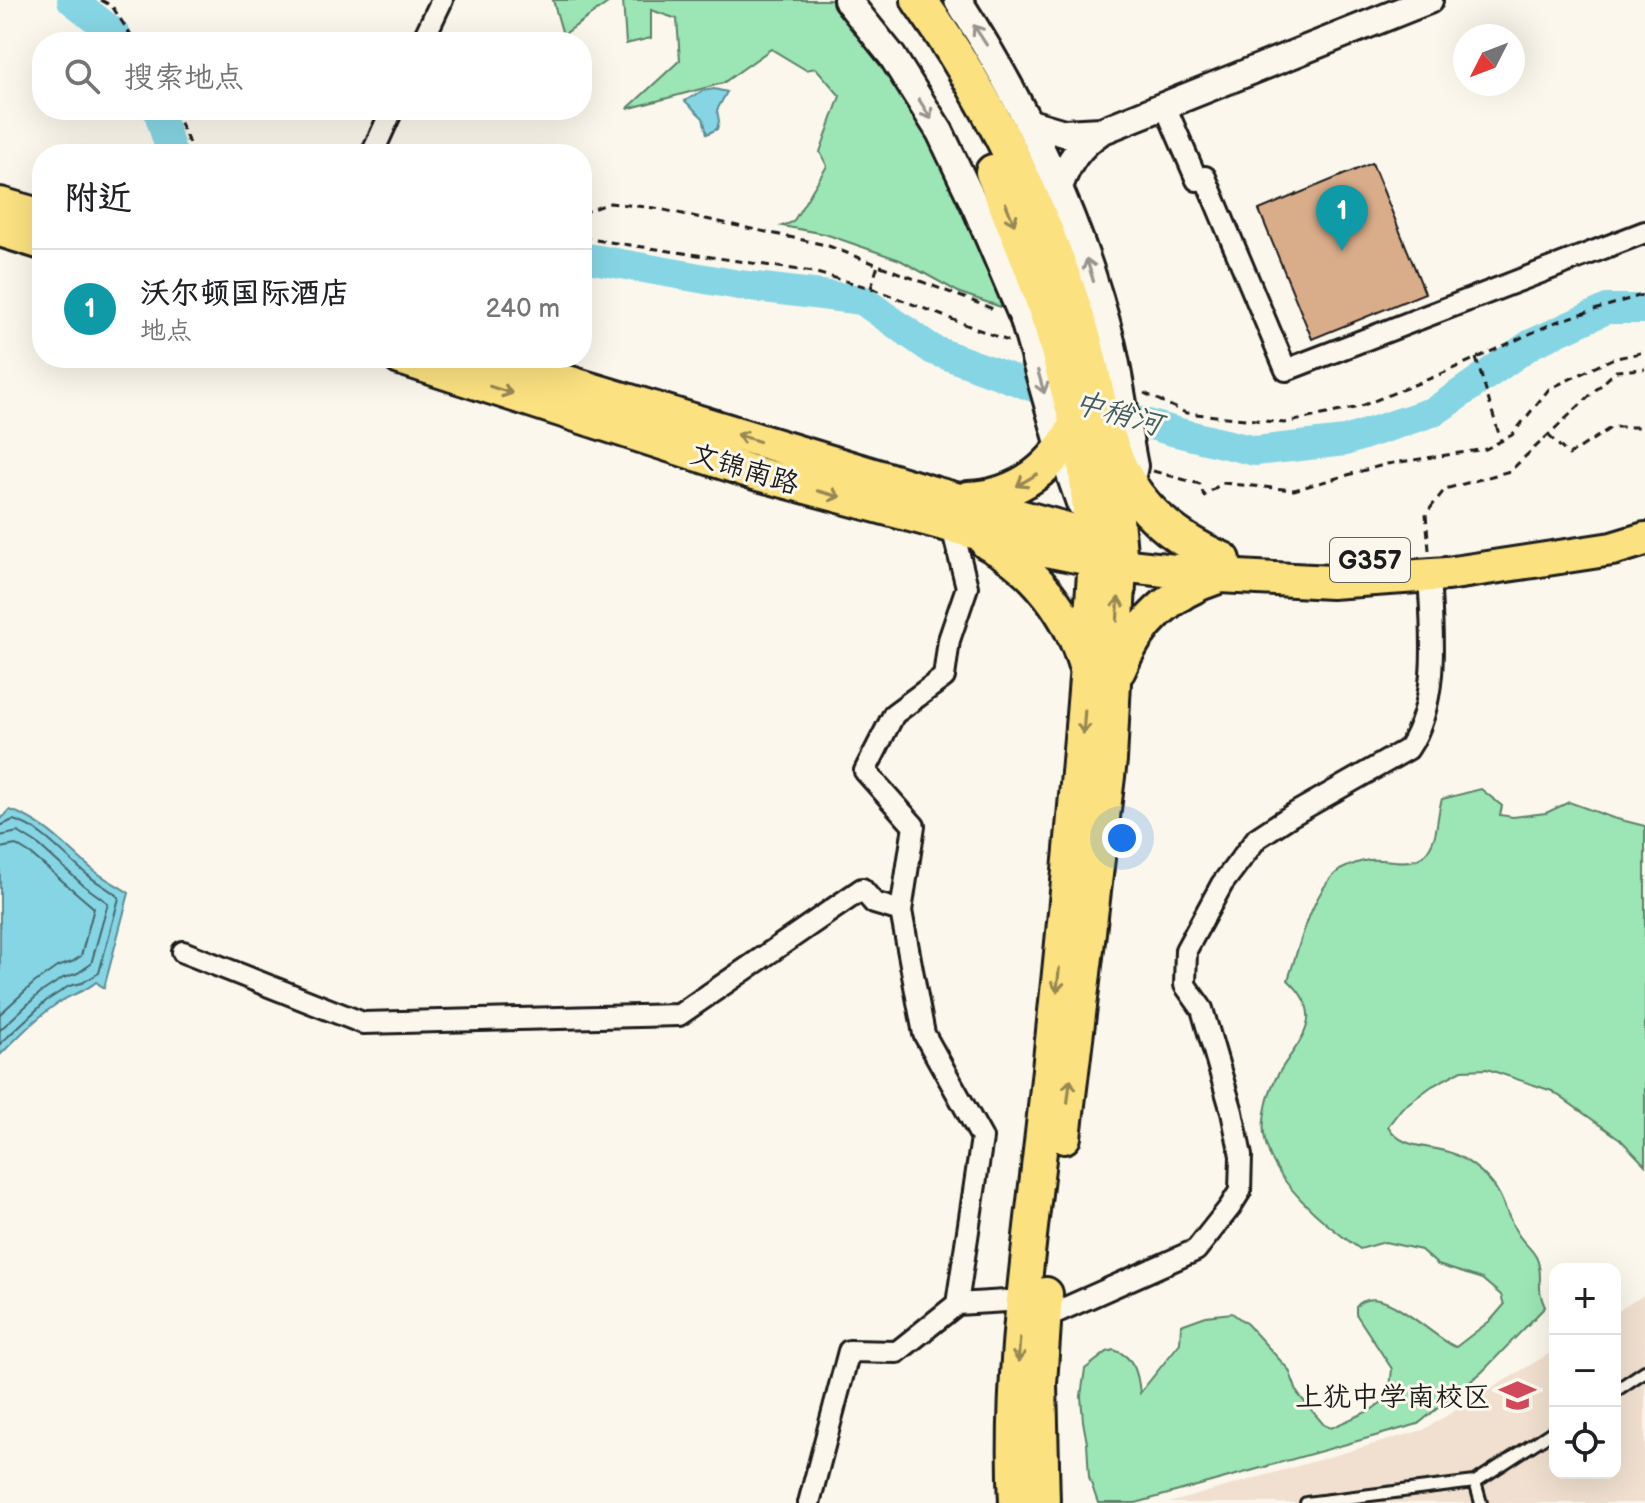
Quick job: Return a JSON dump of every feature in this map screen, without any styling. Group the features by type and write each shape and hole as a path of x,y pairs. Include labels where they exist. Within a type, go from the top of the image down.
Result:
{"highway":[{"path":"891,0 928,50 982,143 1032,268 1093,452 1106,551"},
{"path":"919,0 999,128 1056,259 1056,334"},
{"path":"1093,452 1174,533 1222,568"}],"main road":[{"path":"0,204 32,213"},
{"path":"0,230 32,240"},
{"name":"文锦南路","path":"431,368 758,474 952,527 1106,551"},
{"name":"文锦南路","path":"521,368 933,493 1106,551"},
{"path":"933,493 948,497 979,497 1009,490 1093,452"},
{"name":"G357","path":"1429,566 1612,528 1645,518"},
{"path":"952,527 994,546 1022,567 1047,592 1100,681"},
{"name":"G357","path":"1106,551 1222,568 1326,562 1429,566 1612,549 1645,539"},
{"path":"1016,1503 1013,1456 1033,1309 1082,756 1100,681 1106,551"},
{"path":"1100,681 1126,652 1148,620 1175,596 1222,568"},
{"path":"1033,1309 1040,1384 1043,1503"}],"street":[{"path":"427,32 442,0"},
{"path":"847,0 892,56 940,132 977,210 1056,334 1118,382 1093,452 1106,551"},
{"path":"958,0 989,49 1027,122 1059,187 1086,257 1056,334"},
{"path":"1059,187 1070,160 1101,131 1429,0"},
{"path":"1165,106 1197,180 1205,177 1286,370 1645,232"},
{"path":"377,144 387,120"},
{"path":"1027,122 1064,133 1101,131"},
{"path":"952,527 967,587 949,640 944,677 894,714 865,771 914,826 901,911 924,1034 982,1138 957,1304"},
{"path":"809,1503 849,1351 897,1352 957,1304 1033,1309 1196,1250 1240,1191 1241,1156 1232,1112 1202,1009 1185,985 1186,950 1222,884 1257,838 1408,749 1418,735 1434,664 1429,566"},
{"path":"183,952 363,1023 679,1015 862,889 874,903 901,911"}],"lane":[{"path":"1621,1387 1645,1371"},
{"path":"1306,1503 1475,1482 1549,1434"},
{"path":"1475,1482 1481,1503"}],"path":[{"path":"101,0 112,6 129,32"},
{"path":"179,120 189,144"},
{"path":"592,209 610,203 655,208 826,245 1056,334"},
{"path":"592,239 813,272 1056,334"},
{"path":"871,288 878,265"},
{"path":"1118,382 1186,413 1285,423 1359,407 1556,322 1645,294"},
{"path":"1093,452 1200,484 1204,496 1222,483 1294,490 1387,464 1486,449 1512,435 1549,389 1612,359 1645,352"},
{"path":"1476,358 1501,441"},
{"path":"1429,566 1426,514 1445,489 1510,471 1616,371 1645,369"},
{"path":"1548,435 1569,455 1612,427 1645,427"}],"shaded area":[{"name":"上犹中学南校区","path":"1645,1294 1645,1503 1169,1503 1423,1430 1549,1354 1549,1479 1621,1479 1621,1309"}],"green space":[{"path":"553,0 612,0 567,32 562,32"},
{"path":"623,0 831,0 888,72 926,131 946,170 1004,308 960,293 900,260 825,234 782,226 793,222 827,166 820,152 840,96 816,68 806,70 771,49 723,83 627,109 680,60 677,19 651,10 651,38 626,44"},
{"path":"1481,789 1502,806 1500,815 1513,817 1546,813 1569,802 1645,826 1645,1165 1620,1139 1552,1091 1487,1069 1462,1070 1432,1086 1402,1108 1388,1126 1401,1140 1459,1156 1489,1180 1520,1237 1537,1259 1545,1307 1482,1372 1418,1424 1136,1503 1098,1503 1089,1477 1081,1396 1085,1369 1107,1352 1114,1350 1127,1357 1136,1373 1140,1393 1180,1343 1181,1325 1206,1316 1232,1313 1247,1324 1289,1370 1298,1394 1324,1425 1331,1428 1371,1410 1389,1397 1392,1369 1356,1314 1356,1307 1366,1300 1392,1305 1456,1347 1491,1320 1504,1305 1501,1295 1482,1279 1438,1265 1421,1250 1385,1242 1360,1249 1316,1214 1287,1184 1268,1151 1264,1134 1266,1107 1272,1086 1305,1032 1308,1020 1301,995 1288,980 1308,920 1322,891 1340,870 1354,864 1369,860 1416,860 1424,855 1435,835 1442,799"}],"water":[{"path":"714,89 727,92 717,110 717,129 707,134 703,118 685,101 702,91"},
{"path":"10,810 44,827 96,872 129,893 104,988 96,982 58,1003 0,1055 0,820"}],"building":[{"path":"1372,163 1425,293 1312,339 1259,210"}],"waterway":[{"name":"中稍河","path":"72,0 113,32"},
{"name":"中稍河","path":"161,120 169,144"},
{"name":"中稍河","path":"592,259 739,285 862,300 933,350 1088,407 1255,451 1345,441 1435,411 1531,344 1607,309 1645,309"}],"place":[{"name":"沃尔顿国际酒店","path":"1342,251"},
{"name":"上犹中学南校区","path":"1517,1396"}]}
